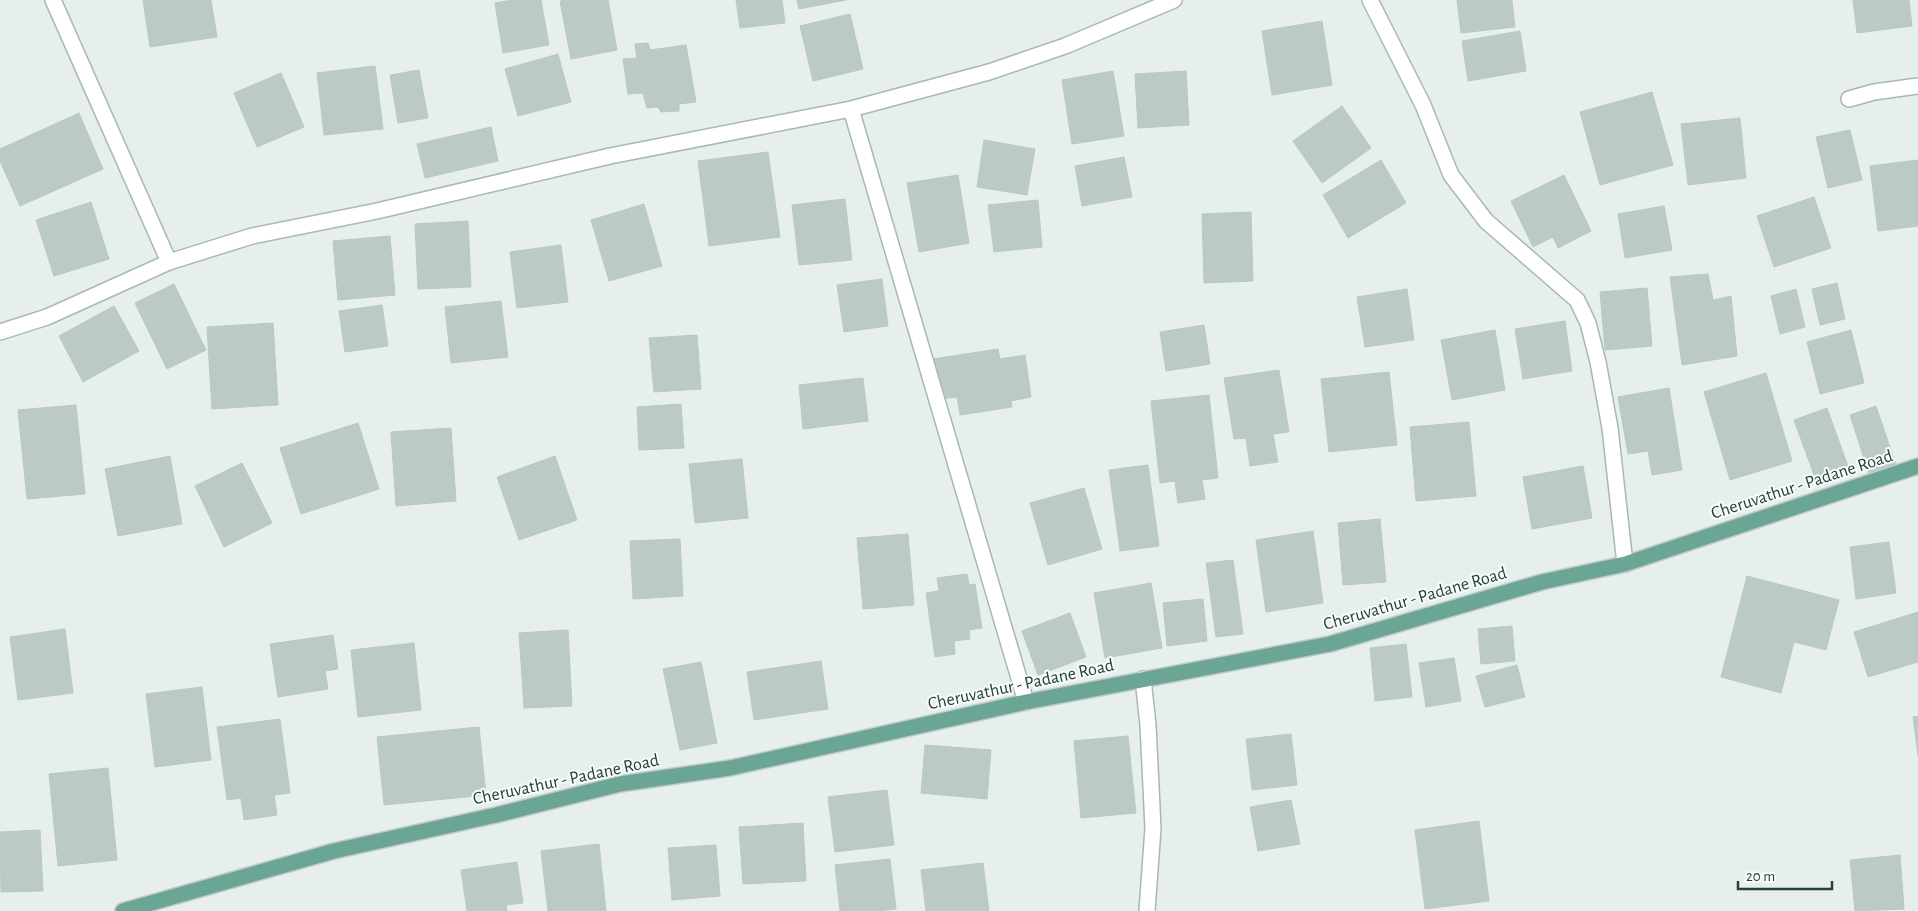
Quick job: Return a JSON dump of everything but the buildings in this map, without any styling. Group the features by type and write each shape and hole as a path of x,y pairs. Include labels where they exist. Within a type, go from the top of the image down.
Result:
{"main road":[{"name":"Cheruvathur - Padane Road","path":"123,911 334,851 496,815 620,784 730,768 1026,702 1330,644 1542,582 1625,564 1918,466"}],"street":[{"path":"53,0 169,262"},
{"path":"0,332 47,317 169,262 252,236 377,211 610,156 851,109 989,72 1065,46 1174,0"},
{"path":"1370,0 1423,105 1451,175 1486,220 1577,300 1588,323 1598,362 1610,428 1625,564"},
{"path":"1849,99 1874,92 1918,86"},
{"path":"851,109 1026,702"},
{"path":"1143,679 1148,725 1153,828 1147,911"}]}
